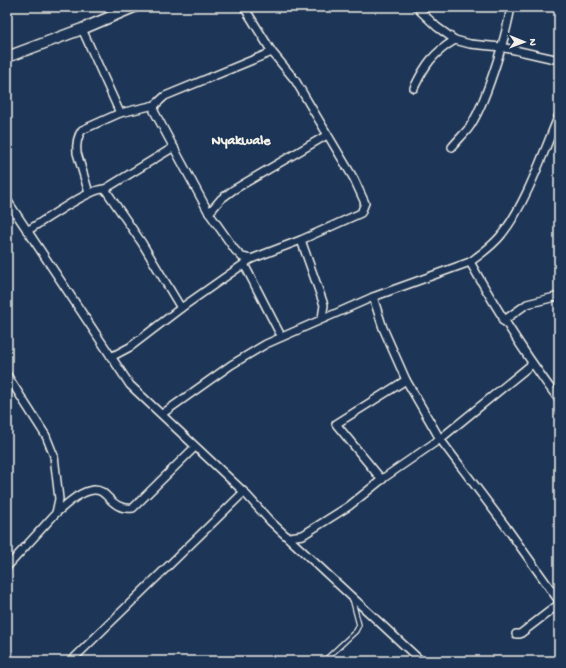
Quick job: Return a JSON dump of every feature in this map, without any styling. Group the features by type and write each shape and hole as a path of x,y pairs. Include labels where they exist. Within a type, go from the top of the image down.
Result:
{"street":[{"path":"7,57 82,29 134,7"},
{"path":"111,357 130,347 181,308 251,259 301,240 361,213 363,210 365,203 363,196 294,80 272,52 244,7"},
{"path":"416,7 437,27 455,40 470,44 501,47 559,60"},
{"path":"452,148 468,129 481,104 501,47 511,7"},
{"path":"82,29 120,113"},
{"path":"414,88 429,60 439,50 455,40"},
{"path":"89,193 76,147 79,134 82,130 120,113 155,105 165,96 272,52"},
{"path":"155,105 154,112 156,118 174,147 209,213 235,250 242,257 251,259"},
{"path":"162,414 231,365 266,344 322,318 470,262 482,254 502,235 514,217 559,115"},
{"path":"209,213 221,199 233,190 327,135"},
{"path":"27,230 89,193 100,188 105,189 174,147"},
{"path":"105,189 142,243 181,308"},
{"path":"7,200 78,304 130,385 244,492 270,521 421,661"},
{"path":"301,240 324,305 322,318"},
{"path":"470,262 503,321 532,364 559,400"},
{"path":"244,264 280,332"},
{"path":"503,321 527,304 559,296"},
{"path":"373,298 382,328 406,380 440,439 504,524 559,602 520,634 516,634"},
{"path":"324,305 337,312"},
{"path":"289,537 296,537 314,529 349,506 382,480 440,439 532,364"},
{"path":"7,375 46,436 54,456 56,478 59,490 56,513"},
{"path":"382,480 336,424 406,380"},
{"path":"7,568 56,513 75,498 95,490 101,492 118,507 125,509 133,508 195,447"},
{"path":"71,661 244,492"}],"lane":[{"path":"324,661 356,631 359,625 352,597"}],"district":[{"name":"Nyakwale","path":"241,141"}]}
